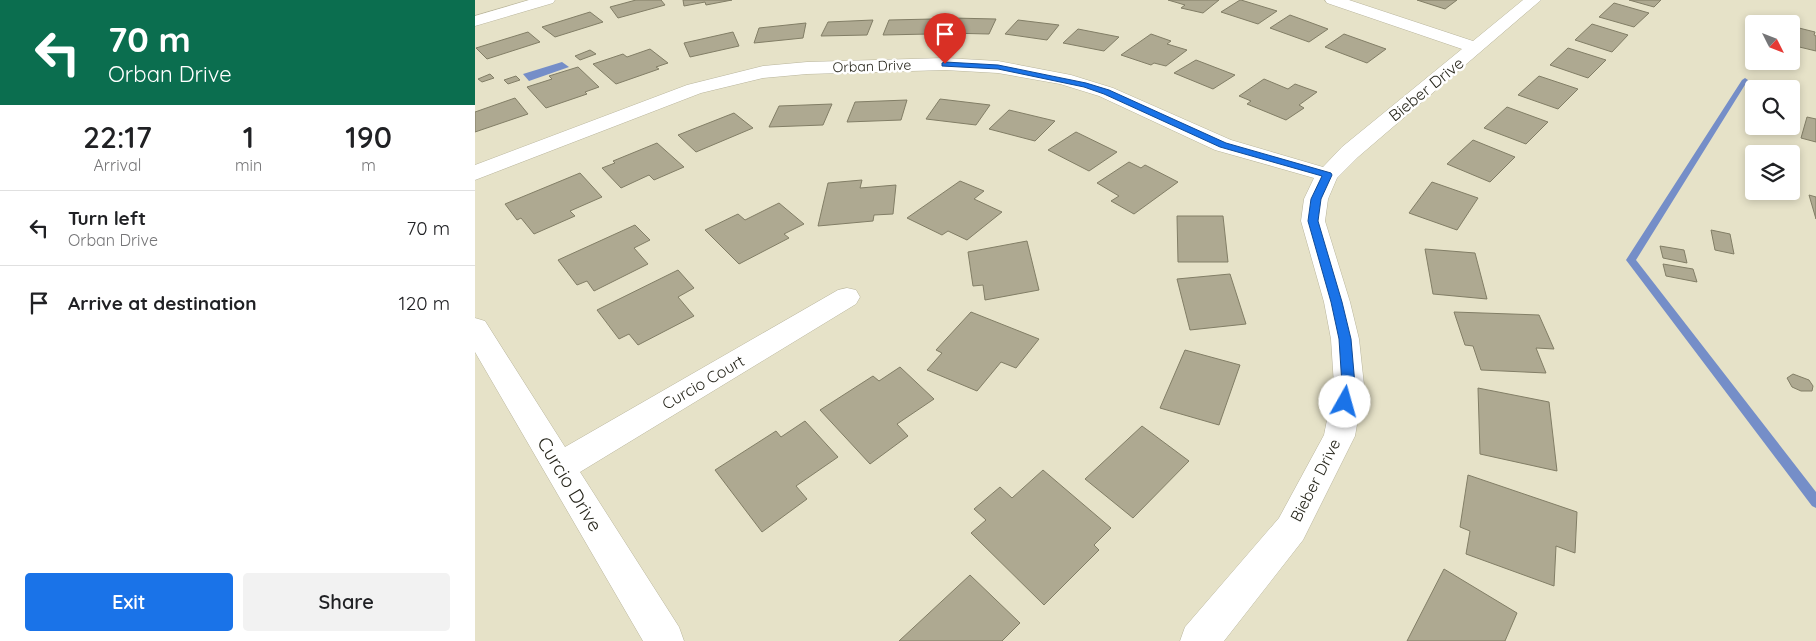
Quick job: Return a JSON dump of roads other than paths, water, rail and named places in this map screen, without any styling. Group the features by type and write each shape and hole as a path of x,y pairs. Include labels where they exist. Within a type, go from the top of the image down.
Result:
{"street":[{"path":"475,21 547,0"},
{"path":"1333,0 1476,48"},
{"name":"Bieber Drive","path":"1199,641 1291,529 1339,436 1349,385 1345,339 1337,302 1313,221 1316,199 1327,175 1350,152 1533,0"},
{"name":"Orban Drive","path":"475,172 695,89 731,79 763,72 807,68 945,64 998,67 1086,85 1106,92 1223,145 1327,175"},
{"name":"Curcio Court","path":"560,467 847,297"},
{"name":"Curcio Drive","path":"475,328 665,641"}],"water":[{"path":"562,62 569,67 529,81 523,74"}],"waterway":[{"path":"1745,80 1631,260 1816,502"}]}
